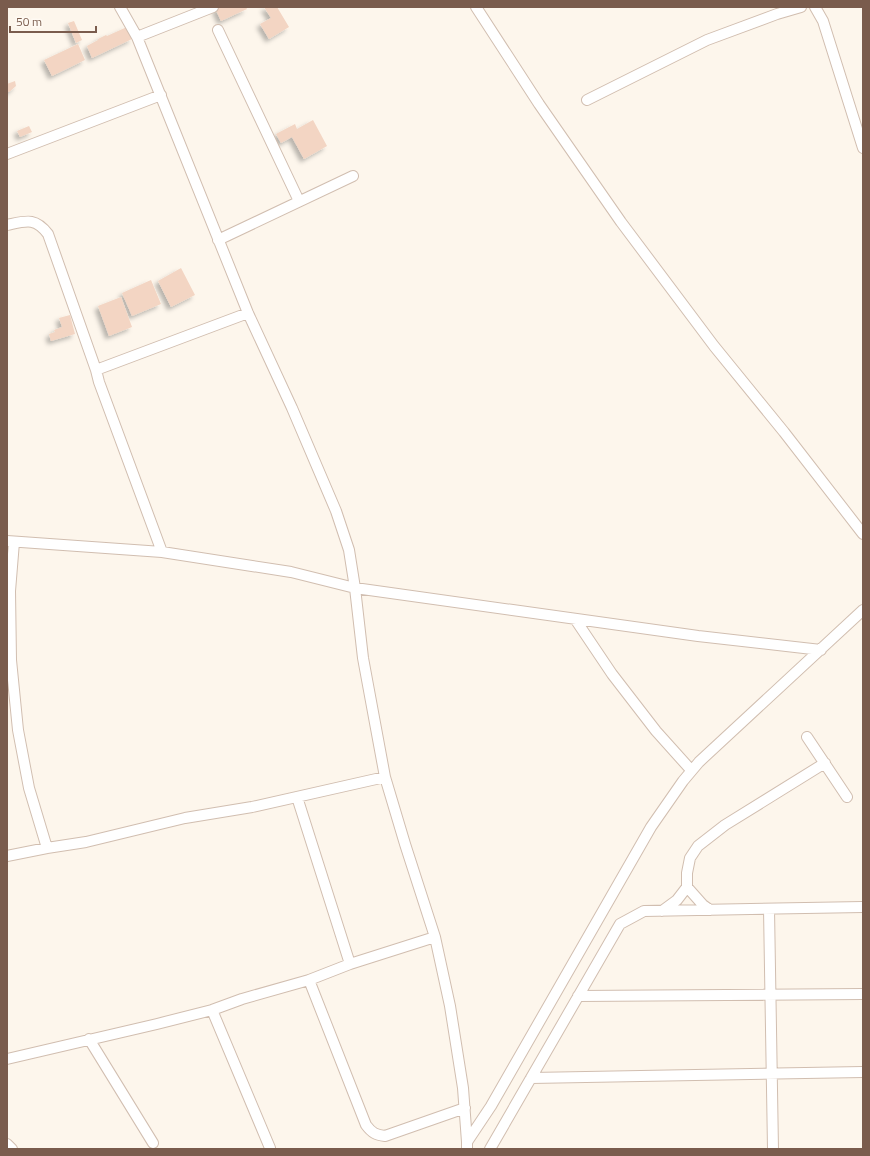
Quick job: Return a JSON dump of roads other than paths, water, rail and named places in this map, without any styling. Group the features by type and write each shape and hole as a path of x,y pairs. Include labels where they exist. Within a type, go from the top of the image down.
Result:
{"street":[{"path":"120,7 137,37 248,313 292,408 336,511 349,550 363,658 385,777 435,937 450,1006 463,1088 467,1146"},
{"path":"137,37 213,7"},
{"path":"476,7 539,104 621,222 714,346 784,432 863,534"},
{"path":"586,100 707,40 777,14 801,7"},
{"path":"815,7 823,21 863,148"},
{"path":"218,30 299,201"},
{"path":"7,154 161,95"},
{"path":"218,240 353,176"},
{"path":"7,225 27,221 35,222 42,226 48,234 99,382 162,552"},
{"path":"96,370 248,313"},
{"path":"47,848 29,788 18,730 11,660 10,541 162,552 291,572 355,588 698,636 821,650"},
{"path":"467,1146 651,827 691,770 863,610"},
{"path":"575,619 612,674 651,725 691,770"},
{"path":"807,737 847,797"},
{"path":"662,911 677,900 687,887 687,873 690,858 698,846 726,825 825,763"},
{"path":"7,856 86,842 185,818 252,807 385,777"},
{"path":"297,797 350,964"},
{"path":"687,887 703,905 710,910"},
{"path":"490,1149 620,924 644,911 863,907"},
{"path":"769,909 773,1149"},
{"path":"7,1059 89,1038 157,1024 212,1010 242,999 309,980 350,964 435,937"},
{"path":"309,980 366,1125 371,1132 377,1136 385,1136 464,1108"},
{"path":"578,996 863,994"},
{"path":"212,1010 270,1148"},
{"path":"89,1038 153,1143"},
{"path":"531,1078 863,1072"},
{"path":"7,1144 12,1149"}]}
